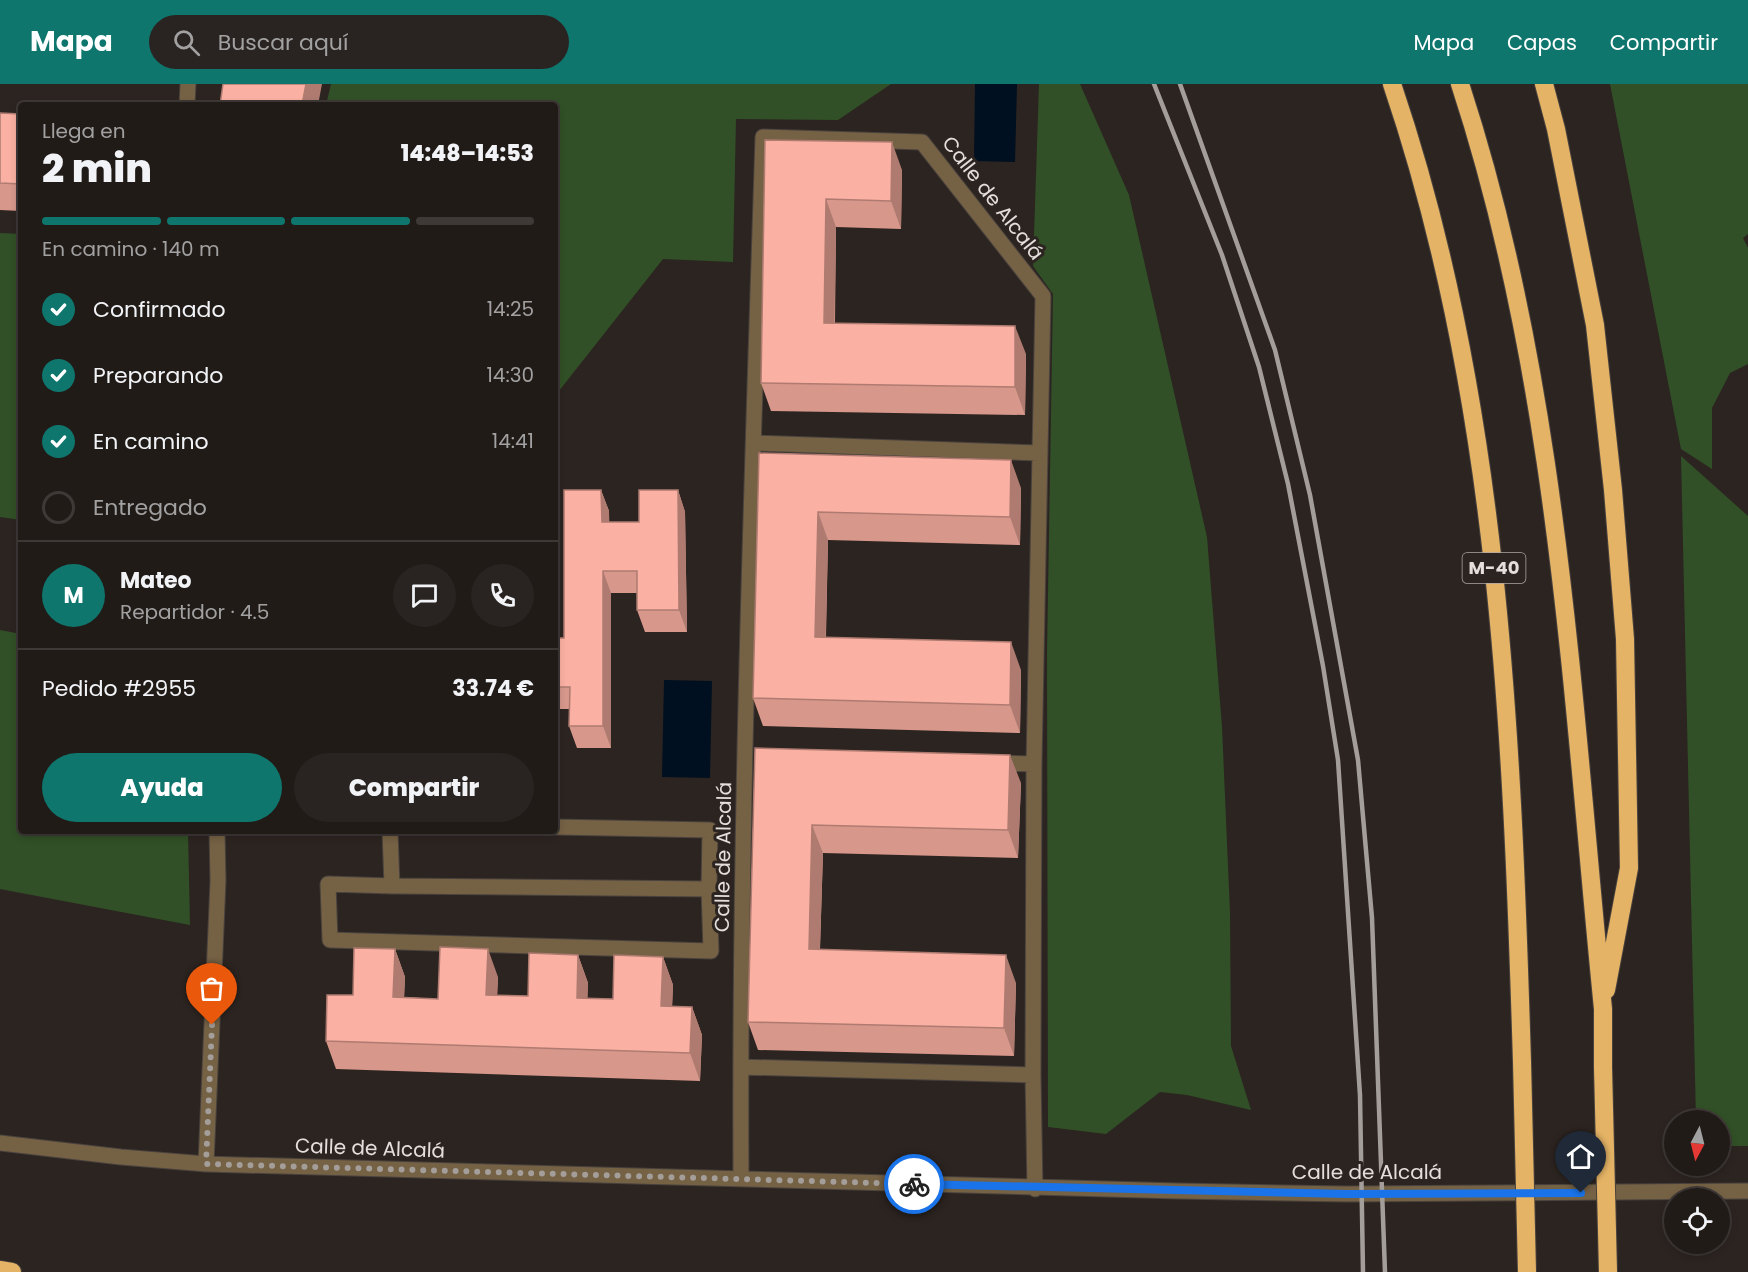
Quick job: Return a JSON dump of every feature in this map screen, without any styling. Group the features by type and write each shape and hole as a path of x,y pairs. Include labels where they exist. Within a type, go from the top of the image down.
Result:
{"highway":[{"name":"M-40","path":"1392,84 1411,141 1464,360 1487,505 1502,646 1516,886 1527,1272"},
{"path":"1460,84 1475,128 1529,353 1551,498 1603,1009 1608,1272"},
{"path":"1544,84 1556,129 1595,325 1613,490 1625,639 1629,868 1603,1009"},
{"path":"0,1270 12,1272"}],"street":[{"path":"187,102 188,84"},
{"name":"Calle de Alcalá","path":"741,1179 741,1067 751,754 754,443 763,137 922,142 1043,296 1034,764 1035,1188"},
{"path":"754,443 1039,453"},
{"path":"976,762 1034,764"},
{"path":"558,827 710,830 711,951 330,940 328,884 709,889"},
{"path":"206,1164 218,881 217,834"},
{"path":"390,834 392,886"},
{"path":"741,1067 1033,1075"},
{"name":"Calle de Alcalá","path":"0,1143 206,1164 1035,1188 1347,1194 1748,1193"}],"green space":[{"path":"331,84 891,84 838,120 736,119 733,262 663,259 558,392 558,102 327,102"},
{"path":"1039,84 1080,84 1129,195 1207,537 1222,727 1230,912 1231,1046 1251,1110 1187,1095 1160,1092 1106,1134 1048,1127 1047,654 1053,294 1033,266"},
{"path":"1610,84 1748,84 1748,234 1743,238 1748,248 1748,364 1730,373 1712,408 1712,469 1681,449"},
{"path":"0,233 18,234 18,520 0,517"},
{"path":"1681,456 1748,516 1748,1146 1730,1146 1730,1110 1696,1110"},
{"path":"0,630 18,633 18,834 188,834 190,925 0,889"}],"water":[{"path":"975,84 1017,84 1015,162 974,161"},
{"path":"664,680 712,681 710,778 662,777"}],"building":[{"path":"223,84 306,84 303,102 220,102"},
{"path":"0,113 18,114 18,184 0,183"},
{"path":"765,140 892,142 891,201 826,199 824,323 1015,326 1015,387 761,383"},
{"path":"759,453 1011,460 1010,517 818,512 815,637 1011,642 1010,705 753,698"},
{"path":"564,490 601,490 602,522 639,522 639,490 678,490 679,610 637,610 637,571 603,571 603,726 569,726 570,687 558,687 558,638 564,638"},
{"path":"755,748 1010,755 1008,830 812,825 809,949 1006,955 1004,1028 748,1022"},
{"path":"440,947 488,949 486,995 528,996 529,953 578,955 577,998 613,999 614,955 663,957 661,1006 692,1007 690,1053 326,1041 327,995 353,995 354,948 395,949 393,997 438,999"}],"railway":[{"path":"1154,84 1222,255 1259,367 1288,484 1323,666 1338,760 1360,1095 1363,1272"},
{"path":"1180,84 1275,350 1310,495 1358,760 1372,918 1385,1272"}],"way so far":[{"path":"212,1025 206,1164 914,1184"}],"route":[{"path":"914,1184 1347,1194 1581,1193"}]}
